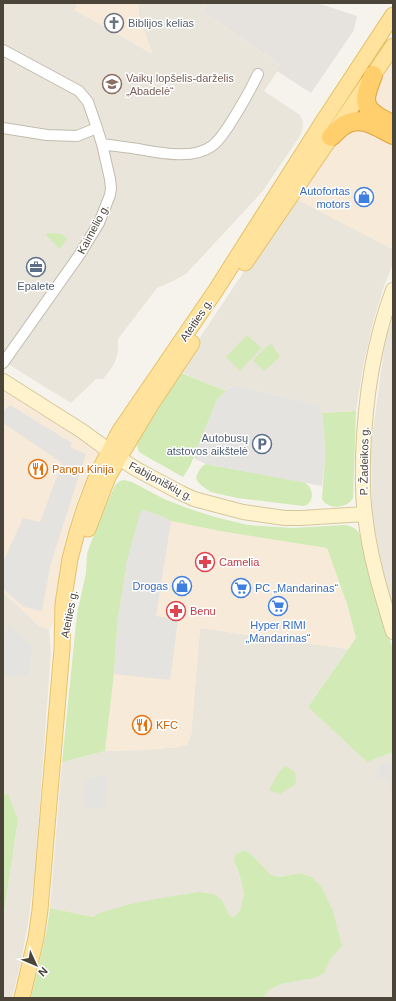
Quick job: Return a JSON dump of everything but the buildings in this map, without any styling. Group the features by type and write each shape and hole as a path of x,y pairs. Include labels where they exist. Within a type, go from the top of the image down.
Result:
{"highway":[{"path":"373,75 365,101 368,108 375,115 393,124"},
{"path":"331,136 352,121 365,122 393,134"}],"main road":[{"name":"Ateities g.","path":"114,454 119,432 216,290 322,123 393,15"},
{"name":"Ateities g.","path":"22,998 36,938 40,910 62,649 63,604 70,559 85,506 98,473 152,403 251,254 393,46"}],"street":[{"name":"Kaimelio g.","path":"3,50 79,91 88,102 102,144 111,188 108,202 100,220 80,254 3,363"},
{"path":"102,144 175,154 188,154 207,149 220,138 239,111 258,74"},
{"path":"3,128 47,135 77,136 97,128"},
{"name":"P. Žadeikos g.","path":"393,290 377,341 372,368 364,435 363,474 365,514 375,569 393,632"},
{"name":"Fabijoniškių g.","path":"3,380 46,407 136,468 181,493 201,501 224,508 285,518 365,514"}],"shaded area":[{"path":"3,3 76,3 77,6 75,10 151,53 139,15 139,3 206,3 204,12 281,66 264,91 300,115 303,122 300,136 262,192 186,274 157,288 118,339 118,351 115,362 109,372 103,379 96,379 71,403 3,361"},
{"path":"76,3 139,3 139,15 152,53 75,10 77,6"},
{"path":"206,3 317,3 357,16 354,30 311,93 277,71 280,65 204,12"},
{"path":"393,59 393,114 383,109 375,100 375,85"},
{"path":"354,125 393,140 393,249 298,200 344,131"},
{"path":"298,200 393,249 393,264 383,289 372,326 363,367 356,411 322,413 318,405 233,385 226,391 182,373 189,354 275,225"},
{"path":"393,317 393,611 386,588 372,511 371,445 385,343"},
{"name":"Autobusų atstovos aikštelė","path":"233,385 319,405 322,413 325,456 322,486 206,464 193,458 217,400"},
{"path":"3,388 97,448 99,455 92,473 80,493 71,520 65,541 64,563 53,623 49,629 37,624 3,592"},
{"path":"10,405 72,443 70,447 86,454 51,563 42,611 24,607 3,589 3,561 23,518 40,522 62,463 3,423 3,411"},
{"path":"143,510 171,521 156,616 178,620 170,680 114,674 118,618 126,564 140,513"},
{"path":"140,513 220,531 327,548 347,604 356,638 348,649 200,628 191,735 187,745 141,750 105,751 114,674 118,618 126,564"},
{"path":"3,592 37,624 49,629 51,651 35,872 28,924 12,998 3,998 3,919 18,819 8,794 3,795"},
{"path":"8,624 33,647 28,676 3,675 3,653"},
{"path":"200,628 348,649 308,707 367,762 393,752 393,998 263,998 270,989 281,984 315,978 332,908 321,886 313,878 301,873 280,877 271,875 251,854 236,868 241,880 244,894 240,911 234,917 230,916 222,900 97,914 93,917 50,908 62,762 105,751 179,747 191,735"},
{"path":"393,760 393,799 388,777 377,779 376,773 382,764"},
{"path":"103,775 107,777 105,808 84,807 85,778 96,778"}],"green space":[{"path":"47,233 62,234 67,239 60,249 46,235"},
{"path":"247,335 261,348 240,371 226,357"},
{"path":"271,343 280,357 264,371 253,360"},
{"path":"181,373 226,391 217,400 190,466 183,477 139,452 137,446 140,434 157,411"},
{"path":"356,411 353,498 350,502 342,506 338,507 329,505 322,499 325,456 322,413"},
{"path":"206,464 304,482 307,484 312,493 310,502 303,506 237,498 211,492 202,486 196,478 202,467"},
{"path":"124,480 132,482 164,499 187,508 248,525 293,528 344,525 353,527 357,530 361,537 371,580 393,650 393,752 367,762 308,707 356,638 347,604 327,548 220,531 171,521 159,515 126,564 118,618 114,674 105,751 62,762 77,614 86,573 87,554 115,485"},
{"path":"285,766 295,772 296,784 280,794 269,790 278,773"},
{"path":"8,794 18,819 3,919 3,795"},
{"path":"244,850 251,854 271,875 280,877 301,873 313,878 321,886 332,908 342,946 330,959 325,972 315,978 281,984 270,989 263,998 31,998 46,934 50,908 93,917 97,914 130,904 199,892 213,894 222,900 230,916 234,917 240,911 244,894 234,860 236,854"}],"place":[{"name":"Biblijos kelias","path":"114,23"},
{"name":"Vaikų lopšelis-darželis „Abadelė“","path":"112,84"},
{"name":"Autofortas motors","path":"364,197"},
{"name":"Epalete","path":"36,267"},
{"name":"Autobusų atstovos aikštelė","path":"262,444"},
{"name":"Pangu Kinija","path":"38,469"},
{"name":"Camelia","path":"205,562"},
{"name":"Drogas","path":"182,586"},
{"name":"PC „Mandarinas“","path":"241,588"},
{"name":"Hyper RIMI „Mandarinas“","path":"278,606"},
{"name":"Benu","path":"176,611"},
{"name":"KFC","path":"142,725"}]}
